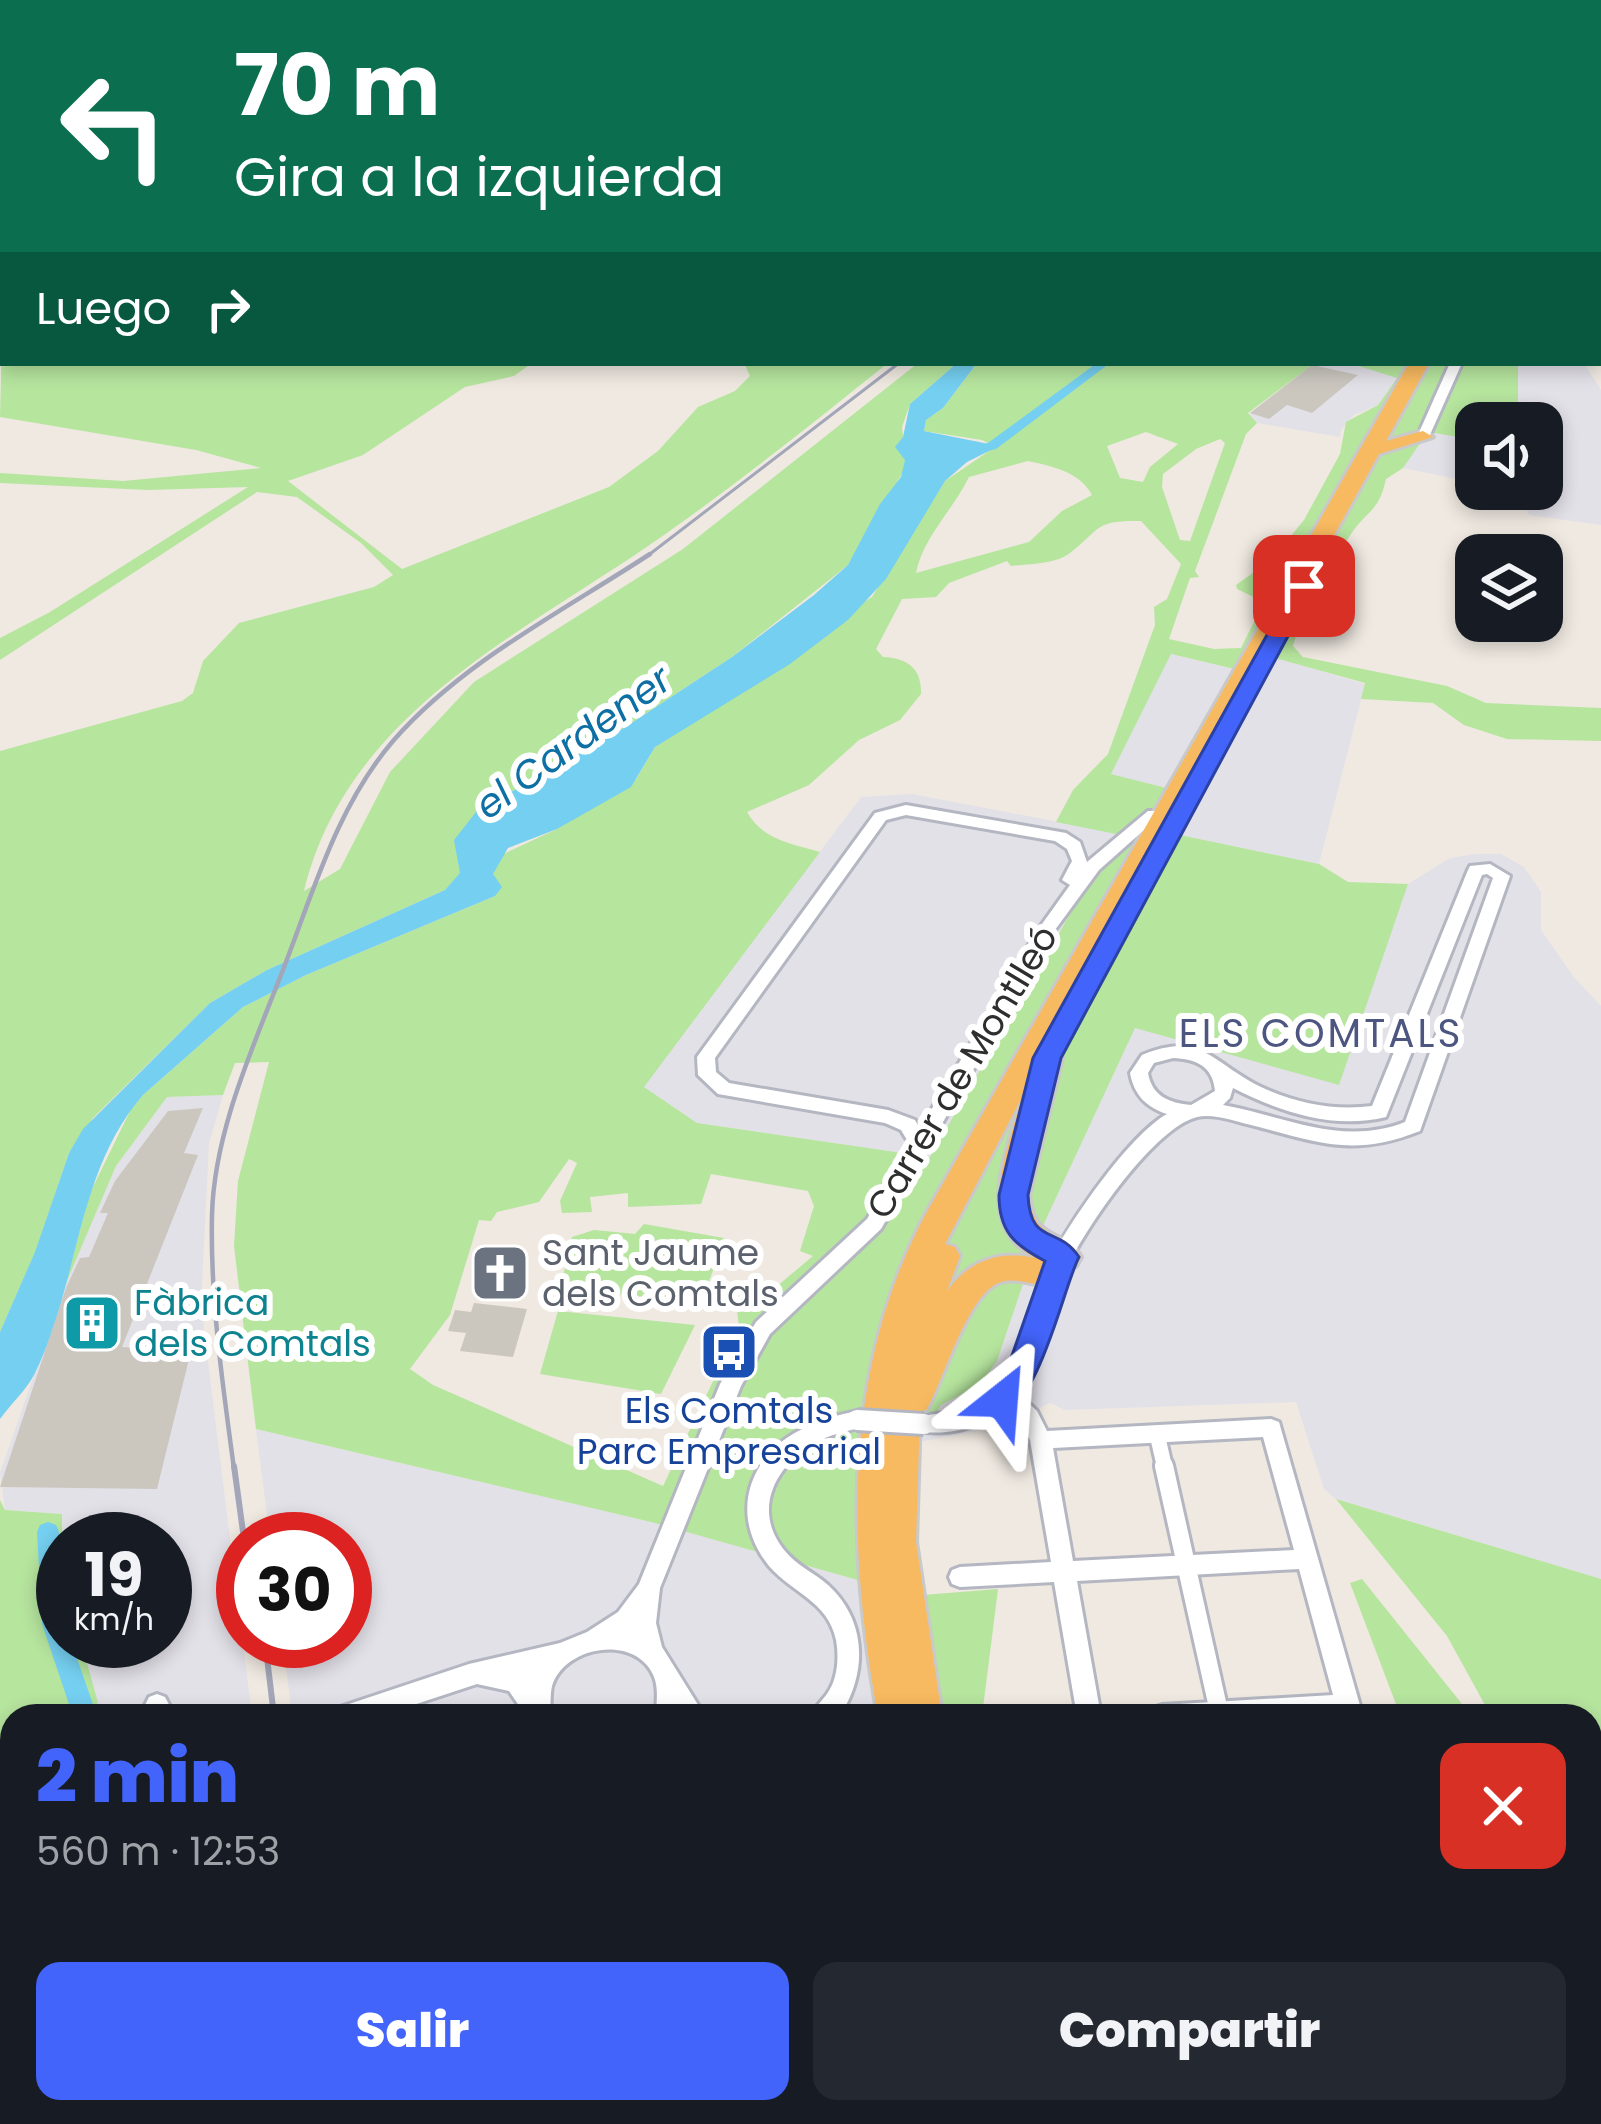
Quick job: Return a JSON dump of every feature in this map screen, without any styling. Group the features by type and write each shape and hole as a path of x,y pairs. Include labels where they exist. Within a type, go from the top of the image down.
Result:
{"highway":[{"path":"896,1704 879,1605 875,1452 884,1376 914,1273 939,1219 1417,366"},
{"path":"920,1704 899,1550 916,1332 933,1281 957,1225 1047,1058 1427,366"},
{"path":"1381,448 1423,437"},
{"path":"1019,1251 1013,1195 1047,1058"},
{"path":"1019,1251 1058,1266"},
{"path":"912,1421 965,1287 1019,1251"}],"street":[{"path":"1423,437 1455,366"},
{"path":"920,1144 908,1125 888,1117 724,1090 710,1081 704,1066 710,1047 873,822 906,810 1060,837 1073,846 1080,861 1057,915"},
{"name":"Carrer de Montlleó","path":"382,1704 470,1675 563,1653 626,1619 649,1588 745,1358 784,1304 874,1224 1057,915 1093,866 1154,814"},
{"path":"1490,869 1502,876 1413,1126 1392,1138 1340,1143 1240,1112 1158,1103 1143,1090 1139,1073 1156,1054 1195,1054 1222,1073 1249,1090 1324,1114 1354,1118 1379,1112 1476,870 1490,869"},
{"path":"833,1704 843,1691 849,1645 845,1627 820,1591 774,1555 764,1537 760,1493 782,1450 815,1430 856,1420 977,1416 1008,1396 1022,1372 1058,1266 1084,1222 1160,1127 1224,1093 1222,1073"},
{"path":"888,1117 929,1109 944,1099"},
{"path":"1158,1103 1160,1127"},
{"path":"1008,1396 1029,1417 1041,1440 1087,1704"},
{"path":"1041,1440 1271,1428 1347,1704"},
{"path":"1156,1434 1218,1704"},
{"path":"960,1577 1307,1559"},
{"name":"Carrer de Montlleó","path":"649,1588 644,1623 651,1652"},
{"path":"596,1638 629,1640 651,1652 668,1675 669,1704"},
{"path":"538,1704 542,1678 563,1653"},
{"path":"470,1675 516,1681 531,1704"},
{"path":"671,1688 684,1704"}],"shaded area":[{"path":"1311,366 1360,366 1398,377 1378,405 1354,415 1340,437 1257,423 1248,416"},
{"path":"1518,366 1586,366 1601,390 1601,525 1529,515 1527,510 1563,510 1563,402 1518,402"},
{"path":"1428,432 1455,436 1455,479 1403,468"},
{"path":"1170,654 1263,676 1274,657 1365,684 1319,864 1179,835 1197,796 1110,774"},
{"path":"912,794 1117,833 930,1157 697,1123 643,1087 861,797"},
{"path":"1501,854 1524,867 1541,892 1541,930 1601,1006 1601,1579 1336,1499 1324,1489 1296,1402 1065,1410 1050,1403 1007,1425 919,1442 941,1405 978,1385 997,1361 1042,1228 1135,1027 1338,1084 1408,884 1450,858"},
{"path":"223,1095 209,1144 201,1305 227,1512 216,1512 216,1668 246,1668 251,1704 97,1704 93,1696 87,1668 192,1668 192,1512 5,1510 0,1473 64,1288 116,1166 167,1097"},
{"path":"256,1429 651,1522 866,1582 881,1704 291,1704 286,1668 372,1668 372,1512 267,1512"}],"green space":[{"path":"1,366 528,366 514,376 465,387 363,455 288,481 402,569 609,487 658,451 698,407 735,391 750,376 745,366 884,366 693,515 448,682 359,773 326,828 304,891 340,869 390,772 474,682 683,549 914,366 954,366 910,404 902,427 906,467 848,565 732,657 624,728 476,812 460,874 445,890 267,970 210,1003 93,1118 69,1153 35,1253 0,1332 0,751 182,701 193,693 203,661 239,623 374,587 393,575 361,543 297,497 257,492 0,660 0,638 50,612 248,487 148,490 0,483 0,473 123,481 261,468 196,450 0,417"},
{"path":"975,366 1311,366 1248,413 1257,423 1246,434 1195,571 1199,577 1190,578 1169,639 1214,649 1241,648 1262,606 1236,585 1271,560 1304,520 1340,454 1346,422 1378,405 1397,378 1359,366 1518,366 1518,402 1455,402 1455,436 1428,432 1403,468 1386,479 1376,505 1334,560 1310,603 1293,646 1303,657 1447,686 1486,703 1601,708 1601,741 1507,739 1464,725 1433,703 1361,699 1365,683 1275,658 1264,676 1171,654 1111,774 1198,796 1180,835 1319,864 1348,882 1408,884 1339,1085 1135,1028 1042,1228 997,1361 979,1385 941,1405 919,1442 911,1464 923,1595 998,1589 984,1704 881,1704 865,1582 651,1522 256,1429 234,1246 238,1181 269,1062 235,1063 223,1095 167,1097 116,1166 64,1288 90,1193 131,1109 143,1095 243,1007 306,975 495,896 493,874 499,856 557,829 636,779 655,747 848,620 856,607 872,597 945,481 995,447 982,440 924,431 926,420 943,408","holes":["1146,432 1178,444 1150,467 1143,482 1120,478 1107,446","1220,439 1225,443 1190,541 1180,540 1162,487 1163,474 1196,449","1028,461 1073,475 1092,495 1062,511 1029,542 916,573 925,547 969,477","1141,521 1181,564 1167,599 1154,607 1155,625 1108,754 1073,790 1056,822 1116,834 930,1157 697,1123 644,1087 820,852 769,835 747,812 809,785 859,740 900,720 921,694 919,677 911,666 883,657 876,649 902,599 936,597 949,583 1007,561 1011,566 1057,559 1100,527 1115,522","569,1159 577,1163 560,1201 562,1213 592,1212 590,1197 628,1193 628,1207 701,1204 711,1174 808,1191 814,1206 800,1251 813,1256 764,1297 736,1300 739,1327 663,1486 433,1385 410,1369 450,1315 479,1220 491,1221 497,1212 539,1202"]},
{"path":"644,1224 724,1238 702,1302 560,1289 572,1237 594,1230 635,1234"},
{"path":"558,1311 695,1325 661,1394 540,1374"},
{"path":"1336,1499 1601,1579 1601,1704 1484,1704 1447,1636"},
{"path":"0,1500 5,1510 36,1512 36,1668 88,1668 96,1704 0,1704"},
{"path":"1362,1579 1462,1704 1396,1704 1350,1583"}],"water":[{"path":"954,366 975,366 943,408 926,420 924,431 999,446 967,462 945,481 886,579 848,620 790,664 655,747 631,787 557,829 508,848 493,874 502,887 495,896 306,975 243,1007 143,1095 121,1126 90,1194 49,1341 34,1375 0,1419 0,1332 35,1252 69,1153 83,1129 210,1003 267,970 445,890 460,873 454,840 476,812 624,728 732,657 814,595 848,565 880,504 901,477 905,460 895,447 903,437 910,404"}],"building":[{"path":"1311,366 1358,375 1312,413 1287,405 1269,419 1250,413"},
{"name":"Fàbrica dels Comtals","path":"203,1108 184,1153 198,1155 122,1347 191,1351 157,1489 0,1487 66,1288 80,1258 89,1257 108,1213 100,1213 115,1181 168,1111"},
{"path":"474,1303 527,1309 513,1357 460,1351 466,1333 448,1331 455,1310 471,1312"}],"waterway":[{"path":"971,453 992,446 1100,366"},
{"path":"69,1668 81,1704"}],"railway":[{"path":"650,554 895,366"},
{"path":"234,1469 212,1247 220,1150 239,1086 330,847 374,765 420,713 515,639 650,554"},
{"path":"646,557 650,554"},
{"path":"234,1466 240,1512"},
{"path":"268,1668 273,1704"}],"place":[{"name":"Sant Jaume dels Comtals","path":"500,1273"},
{"name":"Fàbrica dels Comtals","path":"92,1323"},
{"name":"Els Comtals Parc Empresarial","path":"729,1352"}],"district":[{"name":"ELS COMTALS","path":"1321,1033"}],"route":[{"path":"1002,1400 1022,1372 1052,1275 1064,1257 1024,1237 1014,1214 1013,1195 1047,1058 1304,586"}],"water label":[{"name":"el Cardener","path":"573,742"}]}
